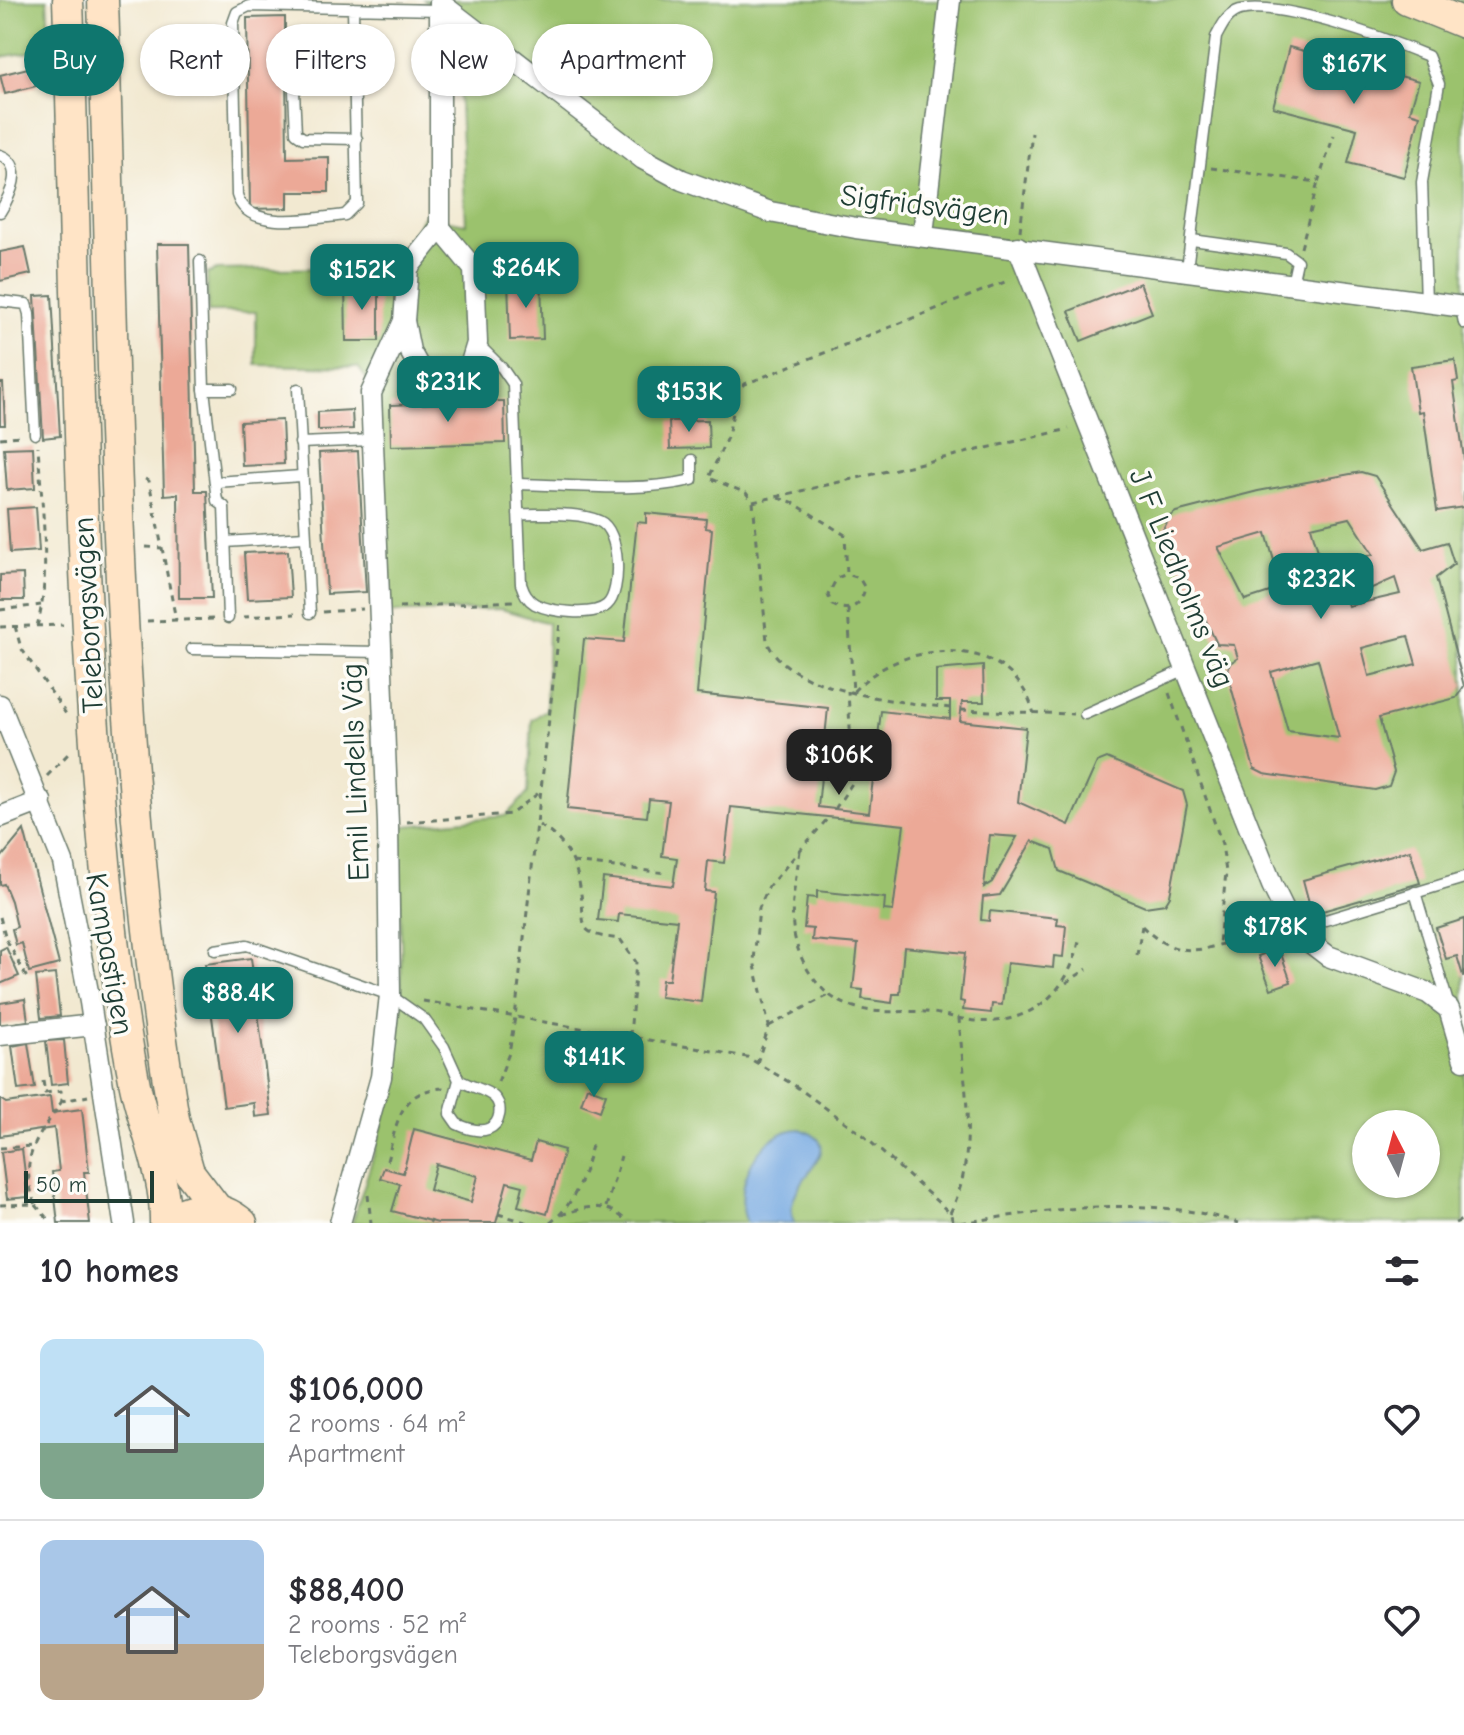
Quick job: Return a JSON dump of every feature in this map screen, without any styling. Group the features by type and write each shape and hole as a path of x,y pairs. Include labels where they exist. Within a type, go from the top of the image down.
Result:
{"main road":[{"name":"Teleborgsvägen","path":"68,0 85,600 97,774 123,1012 136,1088 166,1196 167,1223"},
{"name":"Teleborgsvägen","path":"103,0 121,593 133,771 174,1119 189,1172 230,1216"},
{"path":"1407,0 1464,23"},
{"path":"167,1223 188,1211 230,1216"}],"street":[{"path":"923,234 950,0"},
{"path":"440,228 449,7"},
{"name":"Sigfridsvägen","path":"449,7 643,159 682,180 770,212 856,228 923,234 1426,302 1463,312"},
{"name":"Emil Lindells Väg","path":"440,228 474,269 477,343 467,376 425,378 410,351 404,321 408,268 440,228"},
{"name":"J F Liedholms väg","path":"1018,247 1291,924"},
{"name":"Emil Lindells Väg","path":"340,1223 381,1077 390,995 388,824 371,393 404,321"},
{"name":"Kampastigen","path":"0,705 63,862 94,1025 124,1223"},
{"path":"0,817 38,794"},
{"path":"1291,924 1328,956 1428,993 1449,1009 1464,1060"},
{"path":"0,1035 94,1025"}],"lane":[{"path":"356,96 357,203 345,215 300,219 248,214 240,206 232,113 233,23 237,12 249,6 449,7"},
{"path":"1187,269 1216,37 1223,22 1238,11 1263,7 1321,19 1428,56 1439,84 1422,182 1426,302"},
{"path":"353,8 354,24"},
{"path":"294,96 296,133 303,138 357,139"},
{"path":"0,155 6,157 15,173 12,193 0,212"},
{"path":"1192,240 1286,253 1297,261 1292,284"},
{"path":"200,261 209,456 215,463 217,501 224,506 228,618"},
{"path":"0,301 26,304 29,314 35,434"},
{"path":"477,343 513,384 518,514 521,584 525,595 533,603 561,610 593,611 612,600 618,546 612,532 600,521 518,514"},
{"path":"204,389 232,389"},
{"path":"298,389 310,613"},
{"path":"300,443 373,440"},
{"path":"517,484 616,486 681,482 692,480 692,460"},
{"path":"216,482 301,476"},
{"path":"225,542 305,537"},
{"name":"Emil Lindells Väg","path":"192,649 381,652"},
{"path":"1085,714 1186,669"},
{"path":"1291,924 1464,878"},
{"path":"1415,892 1449,1009"},
{"path":"215,950 247,945 390,995 424,1019 444,1047 457,1085 450,1114 457,1124 475,1130 489,1129 498,1120 500,1108 492,1096 457,1085"}],"path":[{"path":"1018,247 1032,133"},
{"path":"1297,261 1334,135"},
{"path":"1200,166 1318,182"},
{"path":"950,708 851,692 794,671 772,654 767,641 753,502 746,493 709,478 728,435 738,391 745,384 1029,273"},
{"path":"753,502 1089,423"},
{"path":"0,438 35,434 43,529 41,605 37,626"},
{"path":"145,479 149,481 176,620"},
{"path":"775,497 792,502 845,535 847,574"},
{"path":"146,547 162,548"},
{"path":"847,574 859,578 865,588 862,600 848,609 832,605 828,595 837,578 847,574"},
{"path":"139,621 510,603 525,595"},
{"path":"0,610 41,605"},
{"path":"835,809 853,782 848,609"},
{"path":"492,1096 509,1053 515,1017 561,610"},
{"path":"0,627 71,624"},
{"path":"15,626 21,648 66,714"},
{"path":"851,692 880,668 914,655 948,652 972,655 1005,666 1029,692 1034,714"},
{"path":"1164,679 1222,844 1226,872 1219,944"},
{"path":"961,710 1085,714"},
{"path":"38,794 69,753"},
{"path":"388,824 511,814 542,791"},
{"path":"757,1063 769,1026 754,961 759,908 769,886 829,817"},
{"path":"538,824 562,839 573,862 579,879 585,926 592,933 620,939 636,962 630,1037"},
{"path":"800,851 792,908 796,950 829,995 868,1010 925,1012 996,1022 1025,1016 1087,969"},
{"path":"573,862 666,873"},
{"path":"0,917 6,939 28,980"},
{"path":"1137,955 1142,926 1157,941 1184,952 1291,924"},
{"path":"0,943 6,939"},
{"path":"1063,985 1075,963 1079,941"},
{"path":"390,995 747,1057 794,1085 863,1135 950,1213 954,1223"},
{"path":"769,1026 829,995"},
{"path":"950,1213 959,1196 967,1141 959,1018"},
{"path":"43,1081 45,1093 61,1091 62,1101 32,1146 28,1170 35,1204 51,1223"},
{"path":"62,1101 88,1096 85,1082"},
{"path":"387,1161 401,1110 409,1099 441,1087 457,1085"},
{"path":"561,1215 583,1176 593,1142"},
{"path":"0,1148 32,1146"},
{"path":"606,1207 621,1156"},
{"path":"0,1205 35,1204"},
{"path":"961,1223 1091,1206 1142,1206 1187,1210 1239,1223"},
{"path":"550,1223 579,1208 606,1207 628,1223"},
{"path":"498,1214 529,1223"},
{"path":"1455,1223 1464,1219"}],"green space":[{"path":"0,0 47,0 48,24 24,24 24,53 0,57"},
{"path":"424,0 1464,0 1464,1223 1172,1223 1146,1218 1043,1223 352,1223 385,1113 397,1045 401,952 396,827 505,816 528,793 532,720 546,710 548,623 501,609 384,613 376,392 358,367 256,365 256,312 208,312 207,274 217,270 396,267 423,216 466,224 459,96 516,96 516,24 447,24"}],"water":[{"path":"800,1129 816,1137 821,1146 819,1156 796,1193 792,1208 794,1223 747,1223 743,1193 752,1163 772,1139"},
{"path":"1146,1218 1172,1223 1043,1223 1048,1222"}],"building":[{"path":"285,17 285,24 266,24 266,96 286,96 287,158 329,157 329,192 288,192 288,208 250,209 250,24 247,24 247,18"},
{"path":"1289,47 1419,81 1410,112 1420,115 1404,177 1348,163 1357,129 1273,107"},
{"path":"24,69 24,89 5,94 0,75"},
{"path":"157,244 189,244 195,491 207,491 212,598 179,598 178,494 164,495"},
{"path":"25,247 31,274 0,281 0,252"},
{"path":"541,280 543,339 510,340 508,281"},
{"path":"379,282 379,341 346,341 345,283"},
{"path":"1140,283 1152,313 1081,341 1069,311"},
{"path":"52,295 60,436 43,438 35,296"},
{"path":"1455,360 1458,381 1453,382 1464,458 1464,507 1437,511 1423,411 1418,412 1411,366"},
{"path":"0,383 3,383 5,425 0,425"},
{"path":"504,401 505,443 391,446 390,405"},
{"path":"352,410 353,429 318,430 318,412"},
{"path":"282,420 284,464 242,466 240,422"},
{"path":"708,420 709,448 670,449 669,421"},
{"path":"33,447 35,488 7,490 4,448"},
{"path":"358,451 366,592 327,594 319,453"},
{"path":"1361,472 1375,476 1423,549 1447,542 1454,564 1436,578 1464,686 1456,698 1379,718 1394,772 1389,786 1375,790 1264,774 1254,769 1227,672 1230,663 1238,658 1234,645 1217,644 1163,530 1170,516 1176,512 1258,491","holes":["1350,518 1373,554 1325,575 1311,527","1266,533 1282,588 1245,600 1218,547","1395,578 1400,594 1348,606 1346,599","1408,636 1416,664 1369,676 1362,648","1318,659 1339,738 1288,731 1271,672"]},
{"path":"36,507 39,551 10,553 7,509"},
{"path":"646,513 706,519 705,528 712,529 697,694 828,708 818,807 869,813 881,711 950,719 950,701 936,701 936,670 983,666 984,702 962,702 960,721 1026,728 1018,802 1069,825 1097,762 1107,758 1183,791 1187,805 1170,896 1165,904 1145,907 1059,871 1053,849 1032,841 1000,895 983,897 981,920 989,921 990,911 1058,918 1057,925 1066,926 1063,957 1054,956 1053,968 1007,963 1002,1005 992,1004 991,1013 963,1010 964,1002 960,1001 965,953 904,947 900,994 893,994 892,1003 862,999 863,990 853,989 858,944 812,940 813,929 804,928 807,897 817,898 817,891 885,898 884,910 893,911 904,825 731,807 724,863 708,861 705,891 714,892 701,1002 660,997 662,980 669,980 677,920 619,914 618,922 598,920 603,878 673,886 677,858 662,856 669,801 649,799 647,817 567,809 584,639 624,642 637,522 646,523","holes":["990,835 1017,837 992,882 984,887"]},
{"path":"288,551 291,597 247,599 244,553"},
{"path":"23,574 24,600 0,600 0,575"},
{"path":"24,830 59,964 29,972 22,943 16,945 12,929 17,927 11,901 4,884 0,885 0,859"},
{"path":"1410,850 1420,883 1312,914 1303,880"},
{"path":"1464,919 1463,976 1457,956 1446,959 1436,928"},
{"path":"6,947 19,976 0,984 0,950"},
{"path":"1279,948 1291,982 1271,989 1258,956"},
{"path":"251,958 271,1115 255,1117 254,1103 224,1107 205,964"},
{"path":"55,974 60,1016 41,1018 36,976"},
{"path":"25,999 28,1021 0,1025 0,1003"},
{"path":"64,1040 68,1083 51,1085 46,1041"},
{"path":"28,1043 35,1088 18,1090 12,1046"},
{"path":"587,1087 606,1094 600,1111 581,1104"},
{"path":"50,1097 52,1113 82,1109 89,1172 84,1172 90,1223 58,1223 52,1172 59,1171 54,1128 0,1136 0,1099 6,1103"},
{"path":"414,1129 531,1160 536,1142 564,1150 547,1214 518,1206 523,1186 507,1182 496,1223 438,1223 392,1211 400,1184 380,1178 384,1168 403,1173","holes":["436,1164 478,1176 471,1202 429,1190"]},
{"path":"22,1149 28,1197 7,1199 1,1152"}]}
